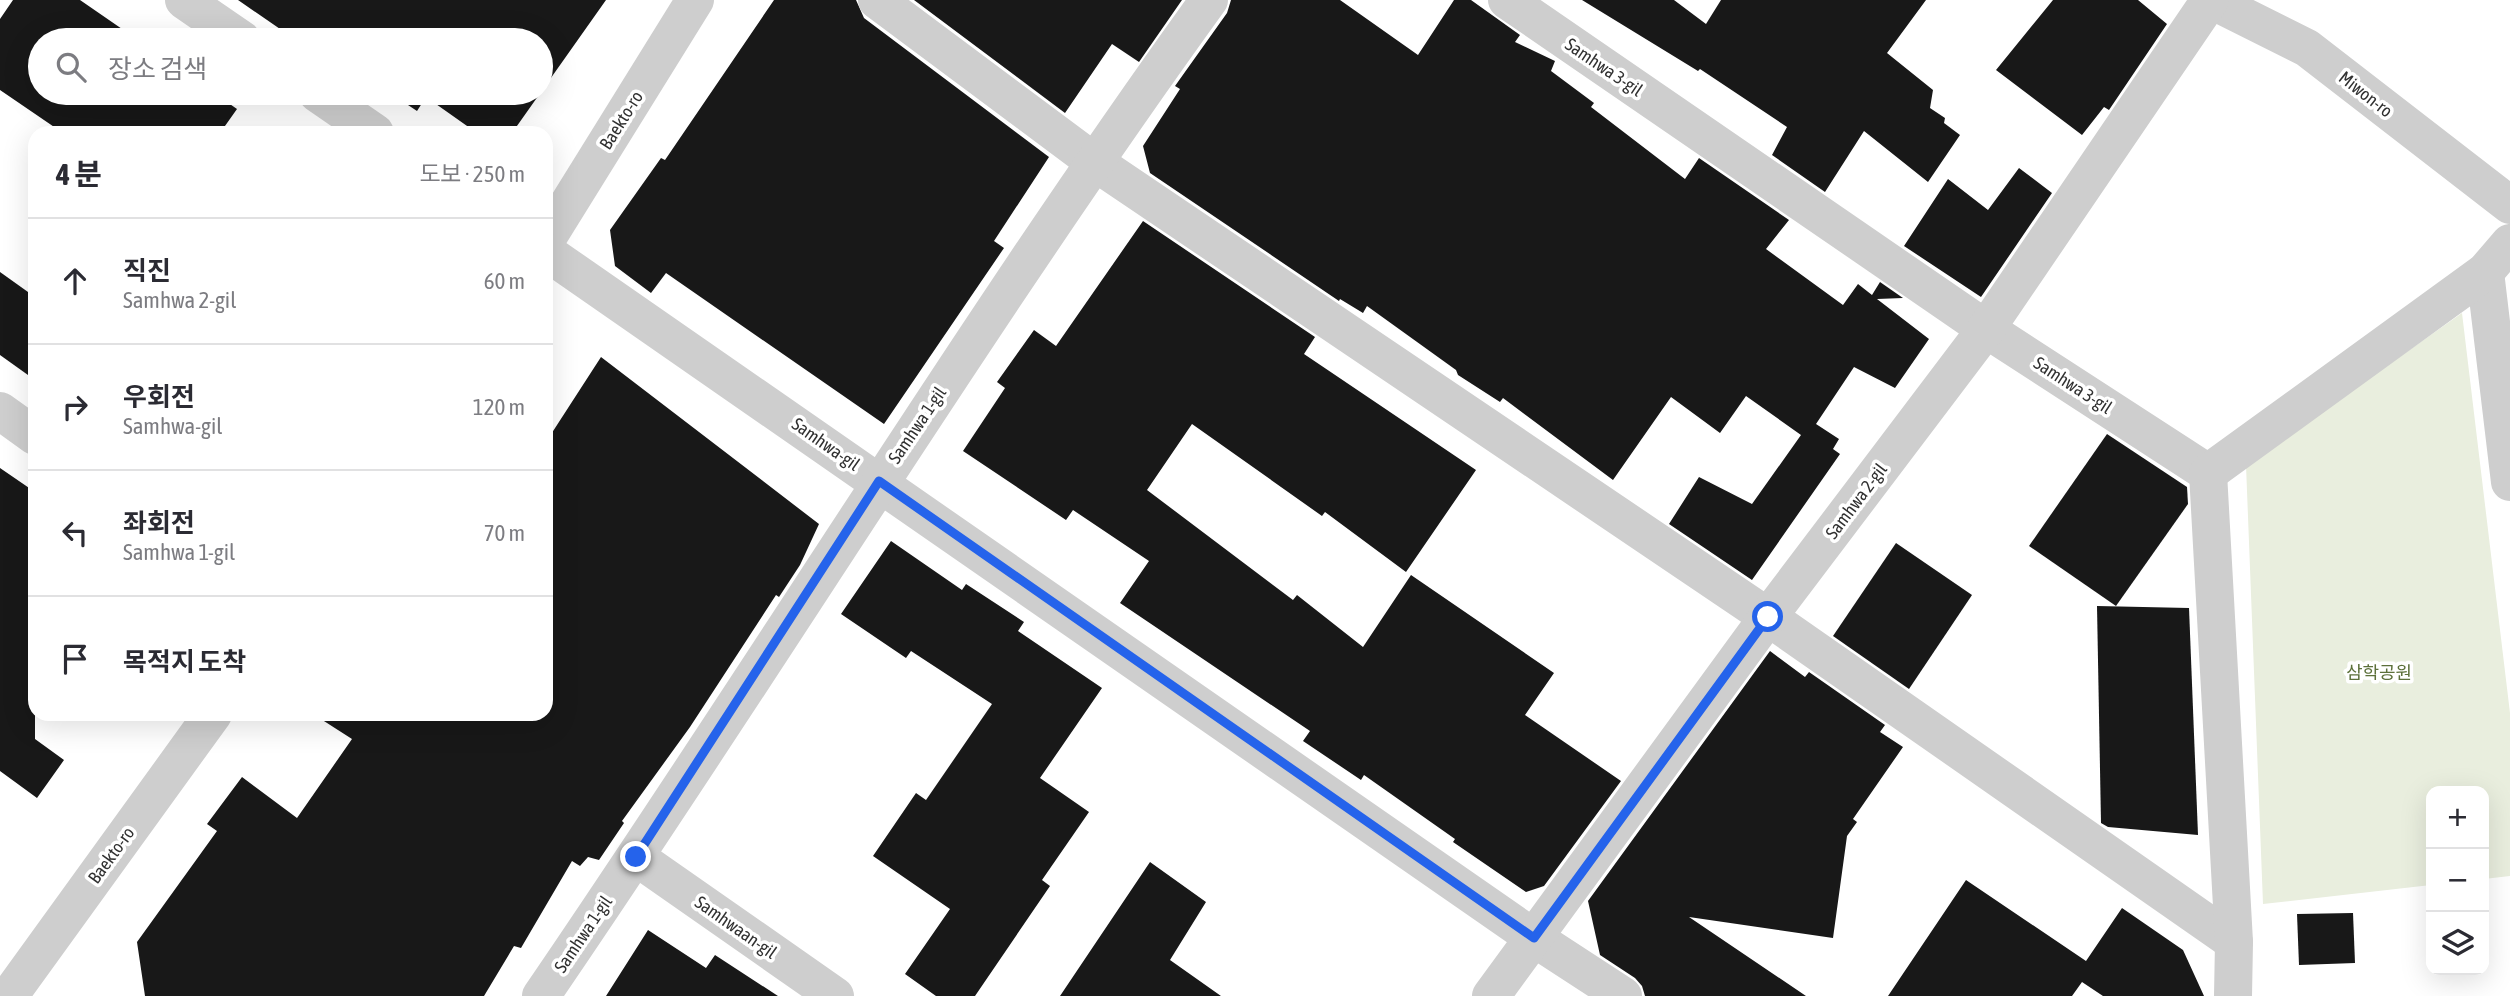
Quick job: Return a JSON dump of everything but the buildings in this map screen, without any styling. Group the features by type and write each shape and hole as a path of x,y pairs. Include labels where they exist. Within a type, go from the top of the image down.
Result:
{"street":[{"path":"184,0 225,28"},
{"name":"Baekto-ro","path":"553,229 695,0"},
{"path":"877,0 1093,161 1768,617 2234,942"},
{"name":"Samhwa 1-gil","path":"541,996 636,857 879,481 1093,161 1209,0"},
{"name":"Samhwa 3-gil","path":"1507,0 1986,329 2208,473"},
{"name":"Samhwa 2-gil","path":"1492,996 1768,617 1986,329 2211,0"},
{"name":"Miwon-ro","path":"2211,0 2307,48 2510,205"},
{"path":"334,105 365,126"},
{"path":"2233,996 2234,942 2208,473 2485,272 2510,243"},
{"name":"Samhwa-gil","path":"553,256 1534,938 1623,996"},
{"path":"2485,272 2510,482"},
{"path":"0,411 28,431"},
{"name":"Baekto-ro","path":"19,984 208,721"},
{"name":"Samhwaan-gil","path":"636,857 835,996"}],"green space":[{"name":"삼학공원","path":"2462,313 2510,713 2510,876 2489,878 2489,786 2426,786 2426,886 2263,904 2246,465"}],"route":[{"path":"636,857 879,481 1534,938 1768,617"}]}
